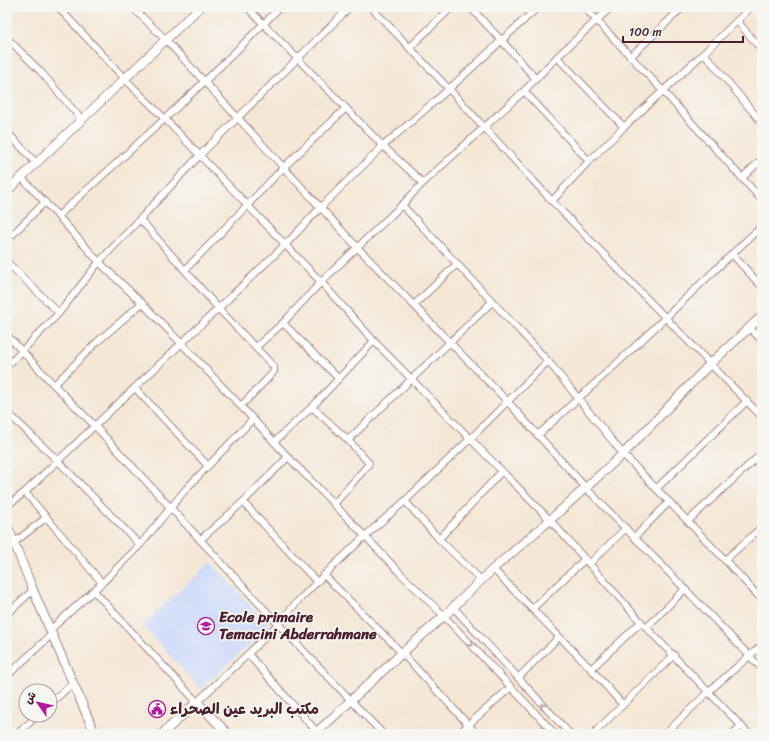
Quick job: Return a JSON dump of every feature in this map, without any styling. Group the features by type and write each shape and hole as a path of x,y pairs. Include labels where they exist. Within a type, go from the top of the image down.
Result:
{"street":[{"path":"58,7 125,79 321,282 374,341 550,520 641,622 749,734"},
{"path":"132,7 166,40 357,247 507,401 586,488 762,669"},
{"path":"7,191 200,7"},
{"path":"247,7 383,146 422,183"},
{"path":"58,216 165,119 280,7"},
{"path":"7,366 59,313 99,262 200,155 350,7"},
{"path":"371,7 449,89 552,202 762,417"},
{"path":"409,48 452,7"},
{"path":"470,7 536,79"},
{"path":"7,506 25,492 181,344 285,244 320,207 383,146 449,89 538,7"},
{"path":"584,7 762,200"},
{"path":"256,347 283,323 321,282 402,205 422,183 484,128 611,7"},
{"path":"630,57 683,7"},
{"path":"552,202 589,161 704,53 750,7"},
{"path":"737,21 762,50"},
{"path":"7,38 41,72 81,120"},
{"path":"704,53 762,123"},
{"path":"557,57 624,127"},
{"path":"524,90 589,161"},
{"path":"185,270 284,168 346,108"},
{"path":"757,117 762,112"},
{"path":"7,132 36,163"},
{"path":"742,178 762,159"},
{"path":"21,178 45,202 99,262 142,303 288,457 402,575 444,616 555,734"},
{"path":"7,240 45,202"},
{"path":"402,205 548,361 622,454 688,521 762,600"},
{"path":"140,219 218,308 274,367 272,374 241,406"},
{"path":"538,435 762,226"},
{"path":"732,254 762,287"},
{"path":"7,262 59,313"},
{"path":"414,305 457,264"},
{"path":"348,440 492,302"},
{"path":"54,385 96,343 142,303"},
{"path":"248,654 316,733 493,569 586,488 622,454 710,364 762,316"},
{"path":"283,323 338,378"},
{"path":"750,328 762,341"},
{"path":"7,335 95,426 278,624 383,734"},
{"path":"274,442 312,407 374,341"},
{"path":"162,734 248,654 324,575 470,439 548,361"},
{"path":"135,388 208,466"},
{"path":"656,489 747,401"},
{"path":"312,407 348,440 369,463 334,504"},
{"path":"7,412 58,461 140,546"},
{"path":"7,676 140,546 170,508 253,419"},
{"path":"688,521 762,453"},
{"path":"200,540 243,502 288,457"},
{"path":"439,538 502,471"},
{"path":"25,492 102,583"},
{"path":"405,501 439,538 482,580"},
{"path":"243,502 317,582"},
{"path":"634,537 669,502"},
{"path":"7,548 47,517"},
{"path":"7,525 33,590 74,683 92,732"},
{"path":"725,560 762,526"},
{"path":"532,608 626,528"},
{"path":"493,569 591,669 623,704"},
{"path":"324,575 402,653 477,734"},
{"path":"647,627 685,589"},
{"path":"7,614 33,590"},
{"path":"94,591 228,734"},
{"path":"453,607 570,734"},
{"path":"591,669 641,622"},
{"path":"518,678 559,637"},
{"path":"664,734 708,692 762,645"},
{"path":"593,734 674,655"},
{"path":"58,697 74,683"},
{"path":"458,734 511,686"},
{"path":"17,734 29,723"},
{"path":"732,734 741,726"}],"shaded area":[{"name":"Ecole primaire Temacini Abderrahmane","path":"211,562 269,626 201,689 142,625"}],"place":[{"name":"Ecole primaire Temacini Abderrahmane","path":"206,626"},
{"name":"مكتب البريد عين الصحراء","path":"157,709"}]}
